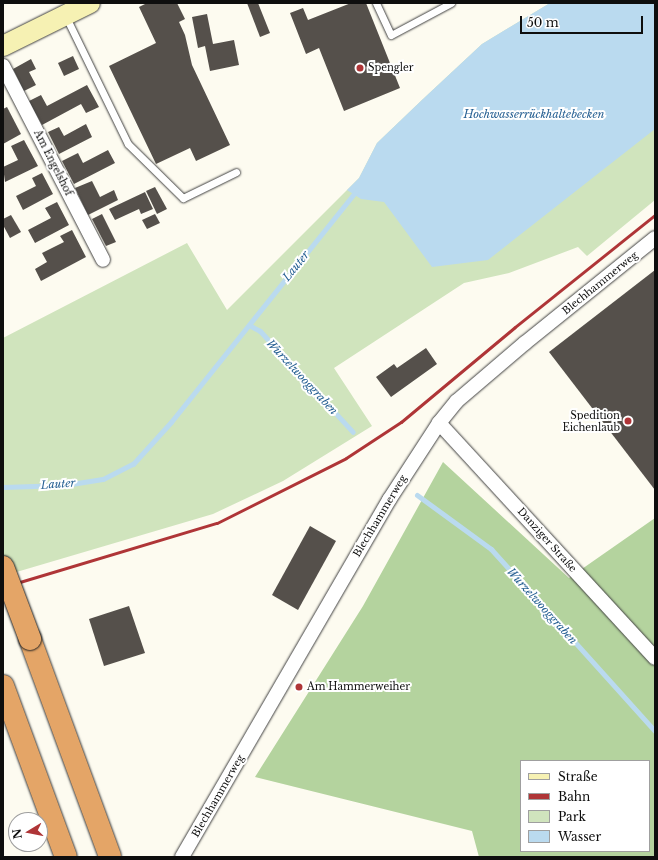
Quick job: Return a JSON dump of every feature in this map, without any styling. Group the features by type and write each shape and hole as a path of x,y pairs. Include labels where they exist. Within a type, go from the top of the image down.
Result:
{"highway":[{"path":"3,567 110,857"},
{"path":"3,686 66,857"}],"main road":[{"path":"3,46 90,3"}],"street":[{"name":"Am Engelshof","path":"3,66 103,260"},
{"name":"Blechhammerweg","path":"182,857 389,500 439,422 457,401 525,343 655,238"},
{"name":"Danziger Straße","path":"439,422 655,658"}],"lane":[{"path":"376,3 390,35 451,3"},
{"path":"65,15 128,144 183,198 236,172"}],"green space":[{"path":"550,3 655,3 655,200 587,256 578,247 509,273 464,283 334,368 372,426 283,481 213,514 3,576 3,338 187,243 227,310 359,178 377,143 423,99 482,44"},
{"path":"443,462 569,578 655,518 655,857 479,857 472,831 255,777 363,606"}],"water":[{"name":"Hochwasserrückhaltebecken","path":"550,3 655,3 655,129 488,260 432,267 384,202 361,199 347,190 359,178 377,143 482,44"}],"building":[{"path":"147,3 177,3 185,19 179,22 185,35 192,65 230,145 196,161 190,148 156,164 109,66 156,43 139,7"},
{"path":"247,3 258,3 270,33 260,37"},
{"name":"Spengler","path":"351,3 366,3 400,88 344,111 319,48 306,54 290,13 303,8 308,20"},
{"path":"207,14 213,44 234,40 239,65 210,71 205,46 198,48 192,17"},
{"path":"73,56 79,69 64,76 58,63"},
{"path":"31,59 36,69 29,72 36,85 24,91 13,69"},
{"path":"87,85 99,107 86,113 81,104 42,125 29,101 41,95 47,106"},
{"path":"7,107 21,134 3,144 3,109"},
{"path":"86,124 92,137 59,154 48,132 59,127 64,136"},
{"path":"24,140 38,166 5,182 3,167 18,160 11,146"},
{"path":"108,150 115,163 74,184 62,161 78,153 83,163"},
{"path":"42,173 53,194 23,210 16,196 36,186 32,178"},
{"path":"92,181 100,197 114,190 118,200 88,215 75,188"},
{"path":"155,187 167,209 157,214 146,191"},
{"path":"145,192 153,209 141,214 139,209 115,220 109,209"},
{"path":"57,202 69,225 35,243 28,230 51,218 45,208"},
{"path":"102,214 116,242 106,246 92,219"},
{"path":"155,214 160,223 147,229 142,220"},
{"path":"11,215 21,232 10,238 3,225 3,219"},
{"path":"72,230 86,257 41,281 35,269 47,262 42,253 64,242 60,236"},
{"name":"Spedition Eichenlaub","path":"655,270 655,490 549,352"},
{"path":"426,348 437,364 391,397 376,377 394,364 397,368"},
{"path":"310,526 336,541 298,610 272,595"},
{"path":"129,606 145,653 104,666 89,619"}],"waterway":[{"name":"Lauter","path":"3,487 65,485 103,479 133,464 171,422 357,190"},
{"name":"Wurzelwooggraben","path":"249,325 260,331 353,432"},
{"name":"Wurzelwooggraben","path":"417,495 491,549 655,731"}],"railway":[{"path":"3,587 217,523 346,458 401,422 515,327 655,215"}],"place":[{"name":"Spengler","path":"360,68"},
{"name":"Spedition Eichenlaub","path":"628,421"},
{"name":"Am Hammerweiher","path":"299,687"}]}
